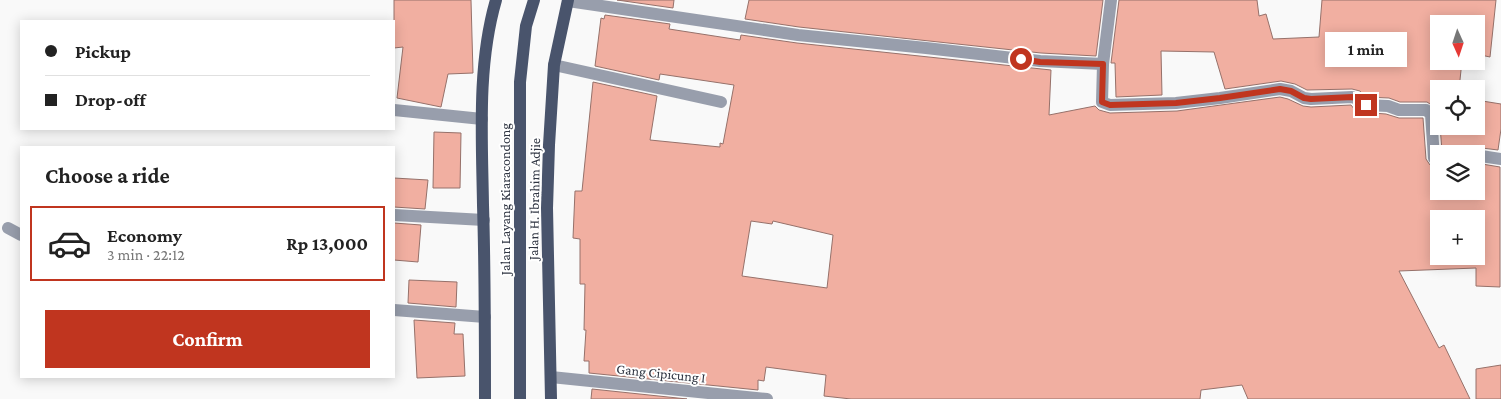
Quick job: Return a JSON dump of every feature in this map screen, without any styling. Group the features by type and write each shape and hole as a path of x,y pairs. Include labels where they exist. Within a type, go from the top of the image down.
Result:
{"main road":[{"path":"485,399 482,120 486,53 496,0"},
{"name":"Jalan Layang Kiaracondong","path":"520,399 520,82 526,26 534,0"},
{"name":"Jalan H. Ibrahim Adjie","path":"551,399 547,208 554,65 568,0"}],"street":[{"path":"568,0 798,35 1040,62 1103,64"},
{"path":"1112,0 1103,64 1102,102 1110,105 1176,103 1285,90 1311,99 1352,97 1357,99 1360,104 1388,106 1399,110 1426,110 1431,114 1433,145"},
{"path":"554,65 721,102"},
{"path":"395,110 482,120"},
{"path":"1485,157 1501,159"},
{"path":"395,215 484,220"},
{"path":"8,228 20,234"},
{"path":"395,310 485,317"},
{"name":"Gang Cipicung I","path":"551,377 767,399"}],"building":[{"path":"394,0 471,0 473,73 448,74 441,107 397,98 403,47 395,48"},
{"path":"617,0 674,0 673,8"},
{"path":"749,0 1103,0 1096,56 1041,53 799,27 745,19"},
{"path":"1119,0 1257,0 1259,16 1266,14 1273,39 1319,37 1322,0 1496,0 1490,57 1485,56 1485,15 1430,15 1430,70 1461,70 1460,80 1430,80 1430,104 1427,102 1400,102 1389,98 1365,97 1360,91 1352,89 1307,90 1295,84 1281,81 1225,89 1214,52 1161,51 1162,95 1116,97 1115,63 1111,63"},
{"path":"605,15 670,24 669,29 740,40 741,35 797,43 1051,70 1049,115 1095,106 1099,110 1110,113 1177,111 1280,97 1303,106 1351,105 1359,112 1386,114 1399,118 1423,118 1426,159 1430,165 1430,200 1485,200 1485,164 1500,167 1500,287 1476,286 1476,268 1399,271 1439,348 1444,345 1470,399 1248,399 1242,385 1201,390 1200,399 851,399 824,396 826,375 766,367 764,381 758,380 758,390 589,373 589,361 584,361 586,330 584,330 585,284 580,284 580,239 573,238 575,191 582,191 593,82 657,96 650,140 720,147 720,143 723,144 734,85 660,74 659,80 595,66 601,18 604,19","holes":["751,221 772,224 773,221 833,235 827,288 742,276"]},
{"path":"1485,101 1501,104 1501,129 1498,150 1485,148 1485,145 1442,145 1441,135 1485,135"},
{"path":"434,132 461,133 460,188 433,188"},
{"path":"395,178 428,180 425,209 395,207"},
{"path":"395,223 421,225 418,262 395,260"},
{"path":"409,280 457,282 456,307 408,303"},
{"path":"414,320 455,323 454,334 463,334 465,376 417,378"},
{"path":"1501,365 1501,399 1476,399 1476,369"},
{"path":"592,389 687,399 591,399"}],"route":[{"path":"1021,59 1040,62 1103,64 1102,102 1110,105 1176,103 1280,89 1311,99 1352,97 1357,99 1360,104 1366,105"}]}
